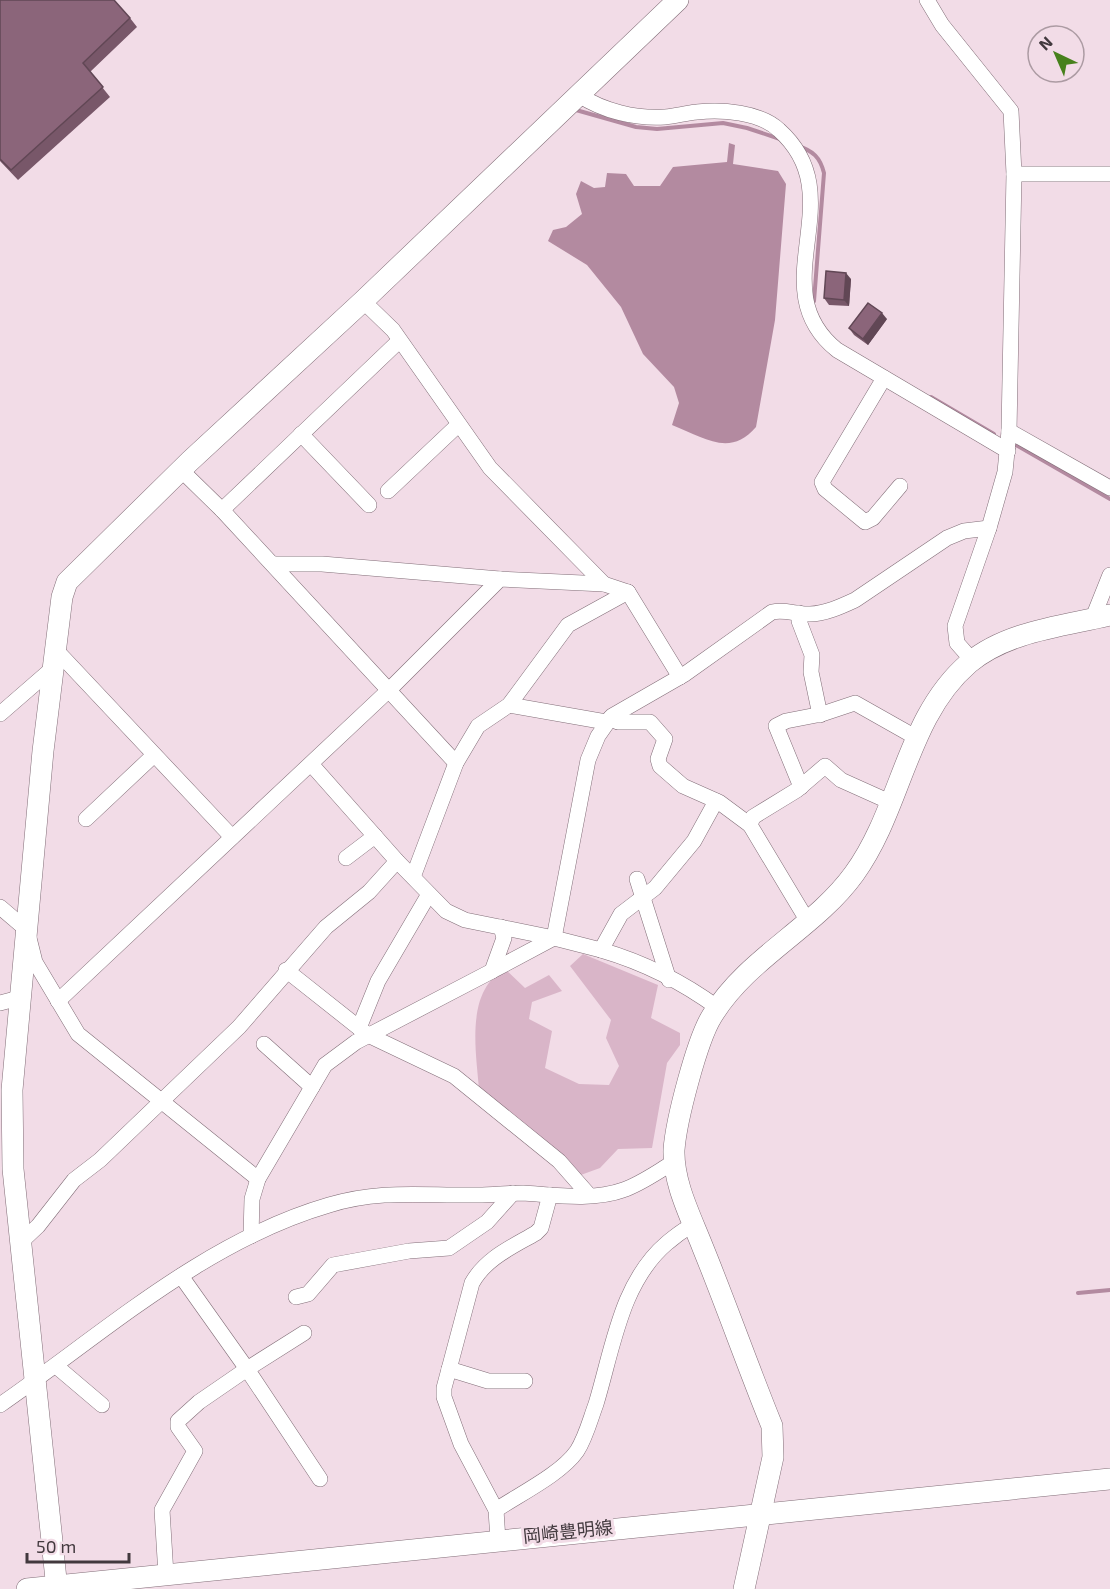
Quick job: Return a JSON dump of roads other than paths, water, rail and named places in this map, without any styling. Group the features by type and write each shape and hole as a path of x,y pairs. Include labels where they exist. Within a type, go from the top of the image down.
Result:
{"street":[{"path":"57,1587 6,1097 10,1000 27,930 54,659 62,597 67,582 92,554 363,301 678,0"},
{"path":"927,0 942,25 1011,111 1014,174 1008,451 1005,472 989,528 955,626 957,642 972,660"},
{"path":"579,95 591,103 639,116 666,117 699,111 726,112 759,118 778,128 795,147 807,167 811,187 804,286 809,318 834,348 1008,451"},
{"path":"1014,174 1110,174"},
{"path":"363,301 393,330 490,468 604,584"},
{"path":"222,510 399,341"},
{"path":"884,378 822,482 825,489 865,522 873,518 900,486"},
{"path":"388,491 458,424"},
{"path":"1009,431 1110,488"},
{"path":"301,434 369,505"},
{"path":"181,470 273,564 456,763"},
{"path":"554,938 588,760 608,720 680,677 772,612 781,610 810,614 838,608 855,600 947,538 964,531 989,528"},
{"path":"273,564 322,564 500,579 604,584 628,592 654,630 680,677"},
{"path":"744,1589 773,1457 772,1426 694,1225 674,1162 678,1128 695,1059 717,1008 741,981 853,875 870,848 917,738 940,693 972,660 1010,640 1101,617 1110,575"},
{"path":"58,1001 389,690 500,579"},
{"path":"413,877 456,763 478,726 508,705 568,625 628,592"},
{"path":"799,613 799,621 812,656 811,672 820,715"},
{"path":"0,714 54,659"},
{"path":"54,659 154,754 232,837"},
{"path":"801,787 776,726 786,721 820,715 850,704 861,704 890,724 917,738"},
{"path":"508,705 618,722 650,722 665,739 658,759 660,766 683,786 716,801 750,825 807,920"},
{"path":"86,819 154,754"},
{"path":"311,764 397,861 446,911 465,920 554,938 620,956 669,980 717,1008"},
{"path":"750,825 758,812 801,787 825,766 841,780 891,802"},
{"path":"602,950 621,914 645,898 694,841 716,801"},
{"path":"346,858 375,836"},
{"path":"21,1242 38,1226 74,1180 100,1160 239,1027 286,970 326,927 369,892 397,861"},
{"path":"637,879 645,898 669,980"},
{"path":"364,1032 378,981 429,894"},
{"path":"0,907 27,930 35,962 78,1034 258,1179"},
{"path":"492,971 504,938 501,927"},
{"path":"251,1236 252,1200 258,1179 325,1065 364,1032 492,971 554,938"},
{"path":"286,970 364,1032 454,1076 559,1161 588,1194"},
{"path":"264,1044 312,1087"},
{"path":"0,1405 182,1276 251,1236 329,1205 391,1192 480,1196 513,1193 588,1194 621,1191 674,1162"},
{"path":"296,1297 308,1294 333,1265 409,1251 449,1248 487,1222 513,1193"},
{"path":"498,1540 496,1510 461,1444 444,1397 448,1369 472,1282 480,1270 494,1257 541,1228 550,1195"},
{"path":"496,1510 562,1467 579,1448 602,1384 624,1307 644,1266 685,1228 694,1225"},
{"path":"182,1276 320,1479"},
{"path":"166,1575 162,1510 195,1451 178,1427 178,1421 199,1402 304,1333"},
{"path":"56,1366 102,1405"},
{"path":"448,1369 488,1381 525,1381"},
{"name":"岡崎豊明線","path":"27,1589 1110,1479"}],"waterway":[{"path":"576,110 636,127 657,129 723,123 780,139"},
{"path":"798,146 815,155 824,173 814,301"},
{"path":"931,397 994,434"},
{"path":"1016,445 1110,499"},
{"path":"1078,1293 1110,1290"}]}
